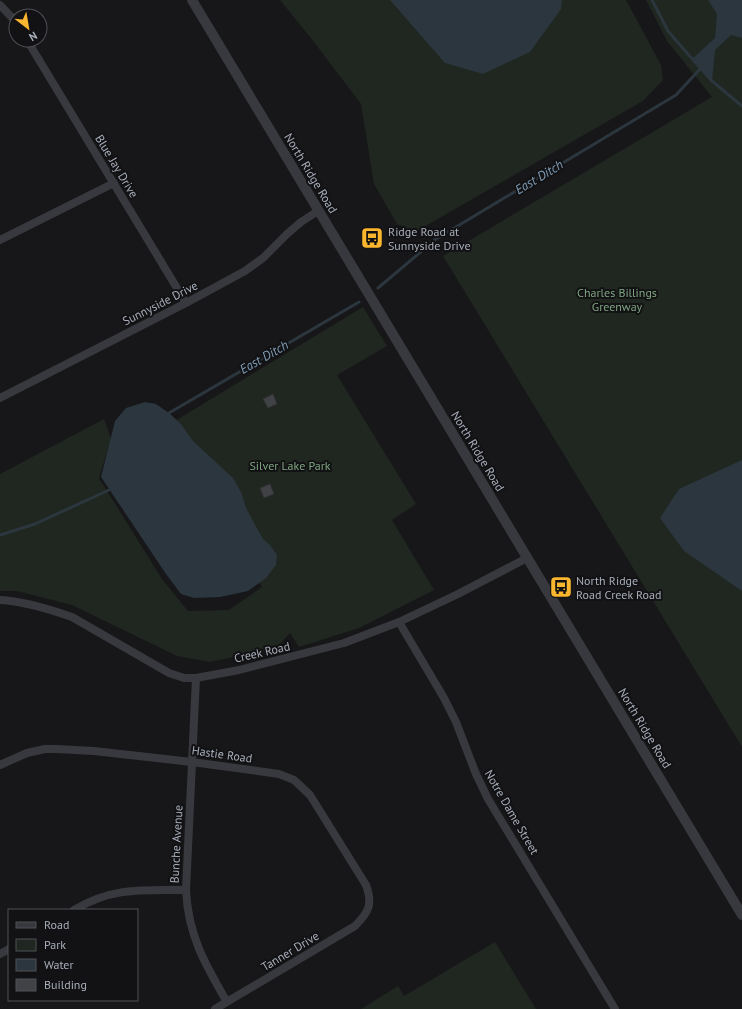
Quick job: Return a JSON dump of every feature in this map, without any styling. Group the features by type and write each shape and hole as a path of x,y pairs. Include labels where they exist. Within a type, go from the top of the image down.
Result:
{"street":[{"name":"North Ridge Road","path":"192,0 742,915"},
{"path":"0,5 8,14"},
{"name":"Blue Jay Drive","path":"32,48 186,304"},
{"path":"0,240 114,183"},
{"name":"Sunnyside Drive","path":"0,398 186,304 245,271 263,258 300,222 318,211"},
{"name":"Creek Road","path":"0,600 25,603 72,617 168,673 184,678 196,678 238,670 339,645 399,622 458,594 527,558"},
{"name":"Notre Dame Street","path":"399,622 444,698 456,722 476,774 488,799 616,1009"},
{"name":"Bunche Avenue","path":"196,678 186,907 196,943 227,1002"},
{"name":"Hastie Road","path":"0,765 27,753 56,748 192,762 279,774 294,780 310,795 366,885 369,893 370,905"},
{"path":"76,909 84,904 121,891 186,890"},
{"name":"Tanner Drive","path":"215,1009 355,926 366,916 370,905"}],"green space":[{"path":"280,0 626,0 661,65 663,80 643,101 415,232 397,224 374,184 361,104"},
{"name":"Charles Billings Greenway","path":"646,0 742,0 742,747 443,256 712,97 667,41"},
{"name":"Silver Lake Park","path":"363,307 387,346 337,375 416,504 392,520 434,590 359,628 299,647 290,633 276,648 210,662 177,656 72,605 17,591 0,591 0,474 104,419 111,439 99,478 162,579 188,611 229,610 262,587 165,427"},
{"path":"495,942 536,1009 361,1009 398,986 404,996"}],"water":[{"path":"390,0 562,0 561,9 530,52 483,74 445,63"},
{"path":"708,0 742,0 742,38 731,35 715,50 712,81 692,59 715,38 717,14"},
{"path":"145,402 156,404 169,413 181,424 192,440 233,478 241,492 247,510 263,539 270,545 277,555 276,565 266,578 248,591 220,597 194,598 181,594 101,477 115,421 126,408"},
{"path":"742,460 742,591 684,551 660,518 679,489"}],"building":[{"path":"273,394 277,404 268,408 263,399"},
{"path":"270,484 274,494 264,498 260,488"}],"waterway":[{"path":"652,0 668,31 712,81 742,106"},
{"name":"East Ditch","path":"378,288 436,239 676,95 701,68"},
{"name":"East Ditch","path":"169,413 359,302"},
{"name":"East Ditch","path":"0,535 35,524 109,490"}],"place":[{"name":"Ridge Road at Sunnyside Drive","path":"372,238"},
{"name":"North Ridge Road Creek Road","path":"561,587"}]}
